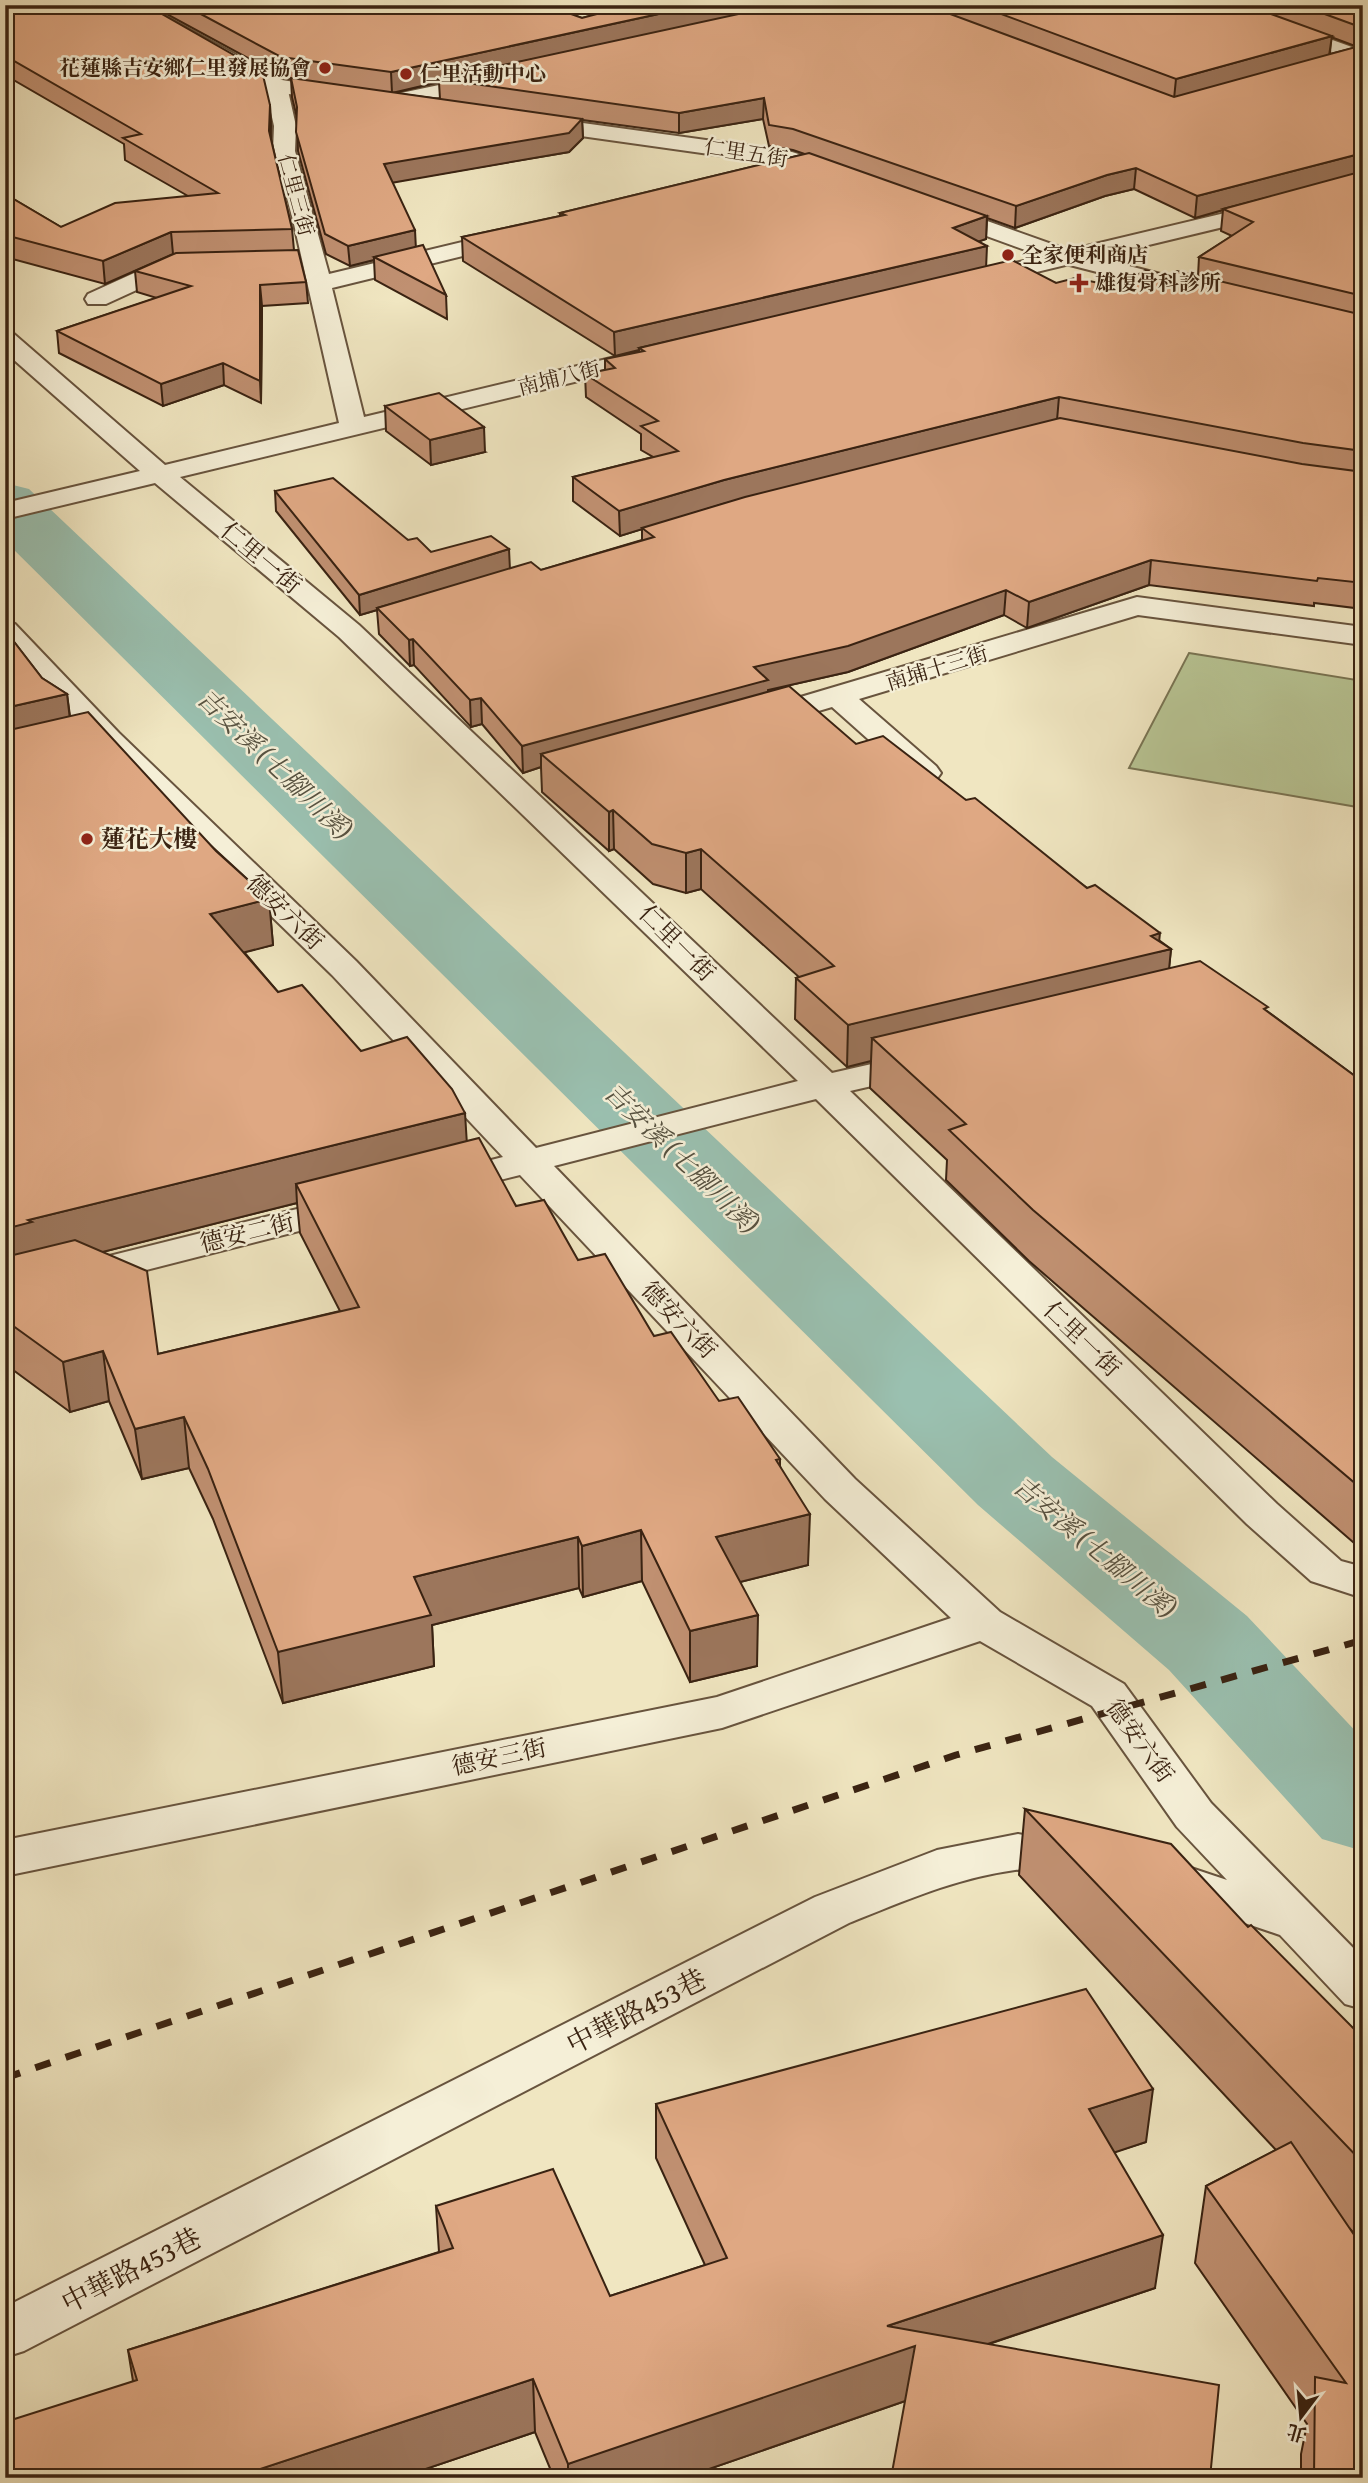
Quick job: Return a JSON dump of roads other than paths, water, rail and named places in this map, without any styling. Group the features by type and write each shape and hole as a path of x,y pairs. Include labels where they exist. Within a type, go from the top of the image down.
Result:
{"street":[{"path":"129,5 276,86 458,112"},
{"path":"1215,5 1359,57 1301,75"},
{"path":"390,103 510,76"},
{"name":"仁里三街","path":"276,86 285,126 282,142 353,426"},
{"name":"仁里五街","path":"513,120 743,151 810,165 861,183"},
{"path":"757,178 810,165"},
{"path":"946,287 1282,206 1363,182"},
{"path":"913,202 1066,257 1207,293"},
{"path":"285,262 315,273 530,233"},
{"path":"97,299 173,264 215,263"},
{"name":"仁里一街","path":"5,339 161,475 363,627 529,784 823,1088 1262,1514 1344,1577"},
{"name":"南埔八街","path":"5,511 680,349"},
{"name":"南埔十三街","path":"736,726 840,698 1137,606 1363,636"},
{"name":"德安六街","path":"5,630 95,744 344,968 841,1489 984,1623 1108,1695 1194,1815 1363,1990"},
{"path":"840,698 949,794"},
{"name":"德安二街","path":"5,1294 529,1162 762,1100 823,1088 955,1055"},
{"name":"德安三街","path":"5,1858 722,1712 984,1623"},
{"name":"中華路453巷","path":"5,2334 832,1910 937,1868 1018,1852 1098,1863 1183,1881 1300,1923"}],"waterway":[{"name":"吉安溪 (七腳川溪)","path":"5,503 1015,1481 1208,1643 1300,1745 1363,1809"}],"railway":[{"path":"5,2078 956,1755 1363,1640"}],"place":[{"name":"花蓮縣吉安鄉仁里發展協會","path":"325,68"},
{"name":"仁里活動中心","path":"406,74"},
{"name":"全家便利商店","path":"1008,255"},
{"name":"雄復骨科診所","path":"1079,283"},
{"name":"蓮花大樓","path":"87,839"}]}
